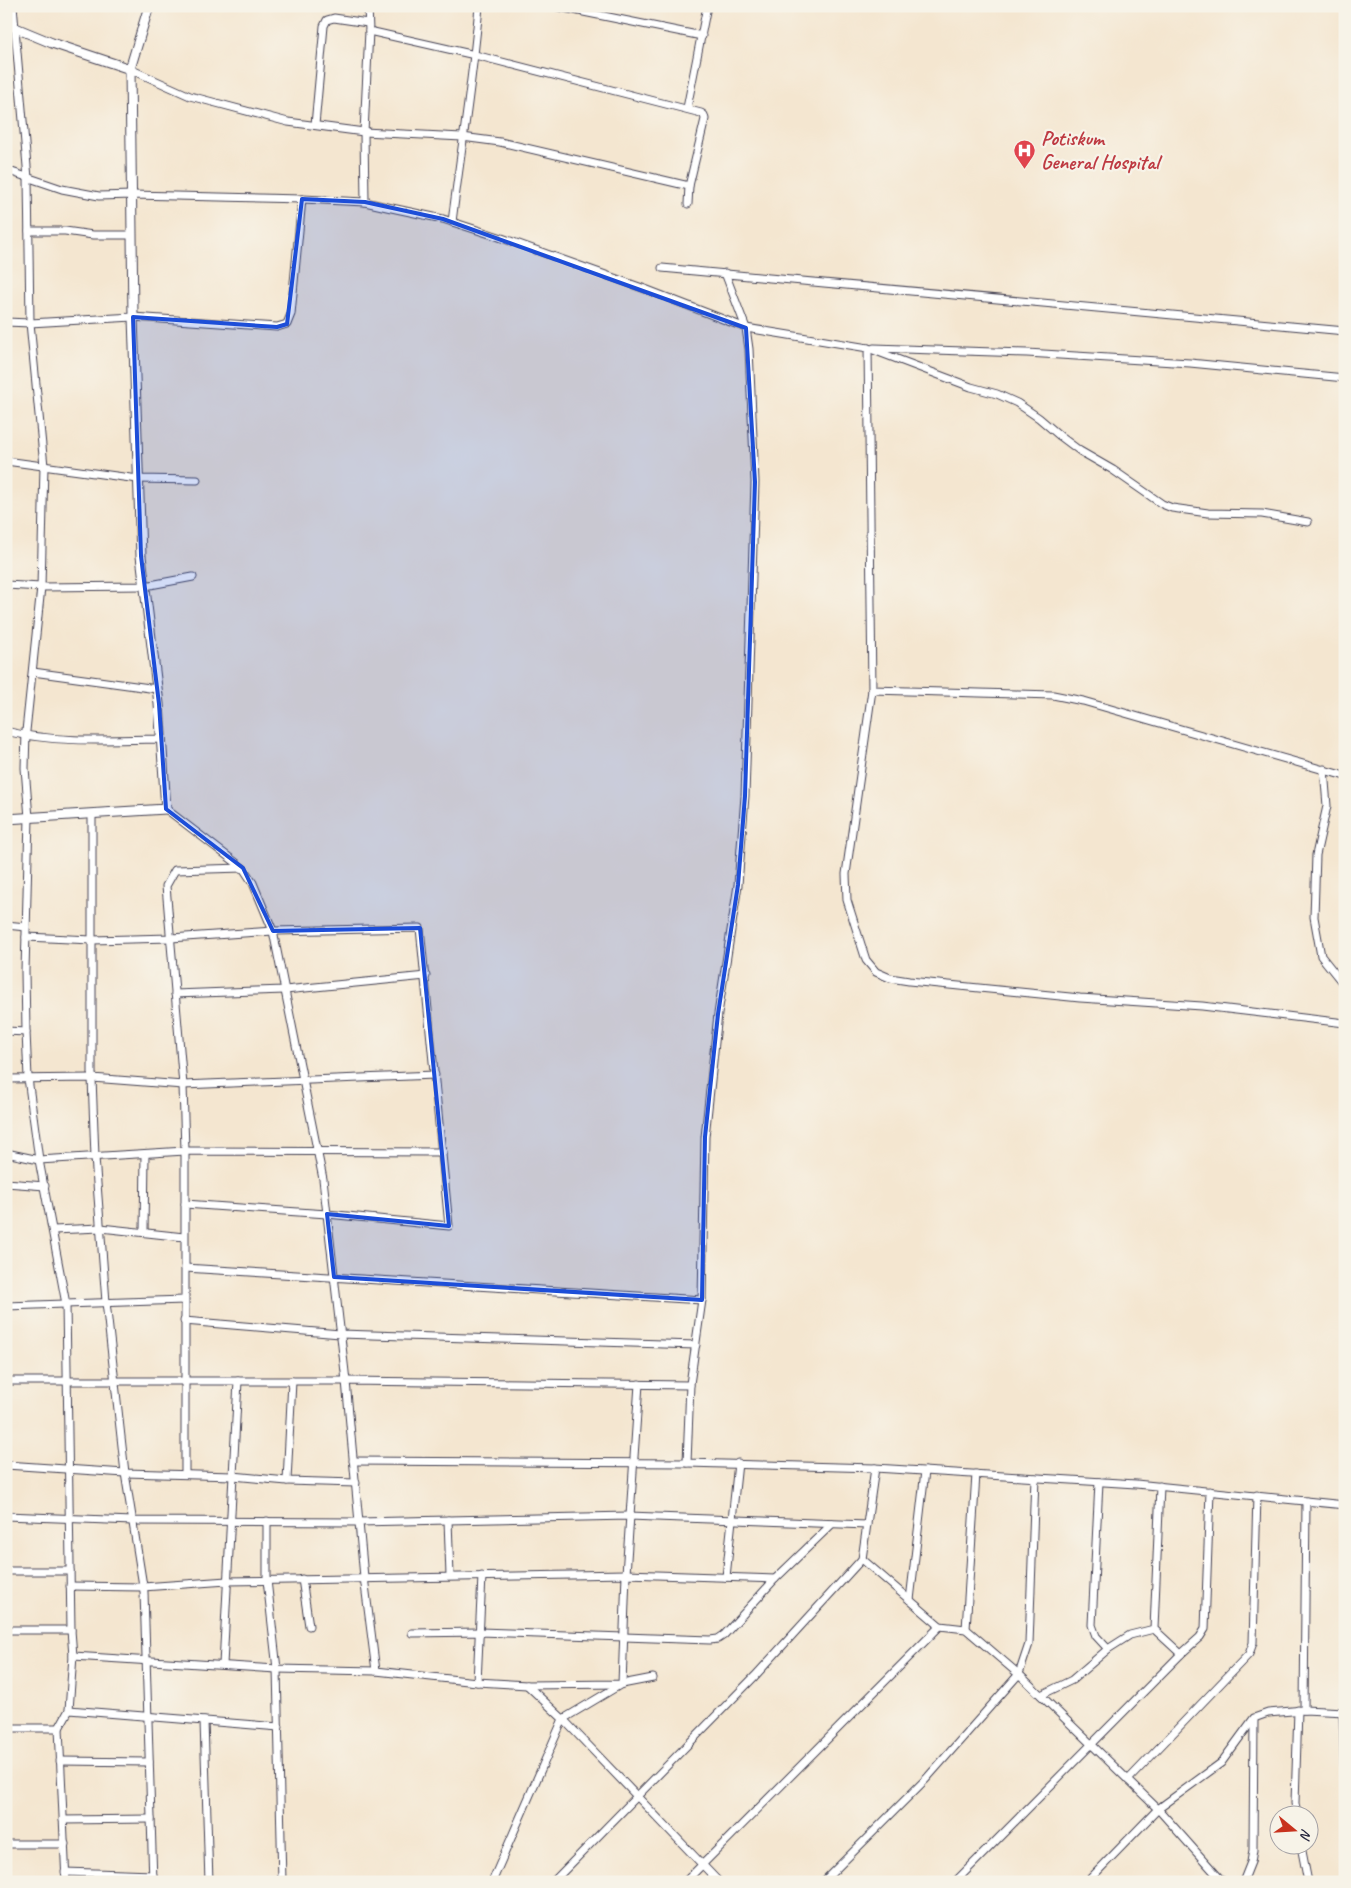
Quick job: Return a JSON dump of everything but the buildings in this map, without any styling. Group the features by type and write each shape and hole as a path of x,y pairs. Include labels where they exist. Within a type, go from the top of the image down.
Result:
{"street":[{"path":"13,6 10,26 28,178 30,323 44,466 41,587 26,735 25,768 29,818 26,1032 28,1078 39,1160 66,1304 70,1630 73,1656 69,1710 59,1728 66,1882"},
{"path":"149,6 130,69 133,317 141,556 157,690 166,809"},
{"path":"365,202 364,132 369,27 368,6"},
{"path":"452,222 462,137 475,54 479,6"},
{"path":"554,6 702,36"},
{"path":"687,108 707,6"},
{"path":"315,125 324,26 327,20 334,18 701,113 705,119 689,186 688,204"},
{"path":"10,26 52,43 130,69 190,96 288,122 364,132 462,137 525,147 689,186"},
{"path":"6,170 62,189 99,196 132,195 365,202 452,222 645,289 746,328 868,348 1027,353 1190,363 1345,378"},
{"path":"6,322 30,323 133,317 278,327 287,324 291,314 302,199"},
{"path":"29,232 65,231 93,235 132,234"},
{"path":"662,268 1345,331"},
{"path":"687,1463 690,1384 702,1300 705,1137 718,1014 738,885 745,796 755,482 749,349 746,328 725,273"},
{"path":"868,348 971,387 997,394 1017,403 1080,451 1113,470 1162,504 1172,508 1208,513 1262,514 1308,522"},
{"path":"868,348 872,690 846,874 847,900 866,960 876,972 890,978 909,981 1080,998 1202,1006 1345,1023"},
{"path":"6,461 138,478 197,480"},
{"path":"6,585 41,587 145,586 193,577"},
{"path":"32,672 157,690"},
{"path":"872,690 1053,695 1083,700 1345,776"},
{"path":"6,731 26,735 96,740 161,739"},
{"path":"1324,769 1327,806 1316,855 1314,917 1322,956 1345,986"},
{"path":"6,819 166,809 244,868 253,883 274,931 327,1214 346,1381 364,1578 376,1671"},
{"path":"66,1872 153,1878 143,1587 125,1473 106,1302 95,1157 92,1078 92,814"},
{"path":"184,1474 185,1151 183,1085 166,886 175,870 244,868"},
{"path":"6,925 26,927"},
{"path":"26,937 92,940 171,938 274,931 420,928 449,1226 327,1214 185,1204"},
{"path":"175,994 285,990 426,976"},
{"path":"6,1031 26,1032"},
{"path":"6,1079 92,1078 183,1085 435,1075"},
{"path":"6,1153 39,1160 185,1151 443,1152"},
{"path":"144,1232 145,1154"},
{"path":"6,1183 45,1186"},
{"path":"53,1230 101,1228 184,1237"},
{"path":"185,1268 702,1300"},
{"path":"6,1306 184,1300"},
{"path":"184,1321 340,1334 696,1345"},
{"path":"6,1381 690,1384"},
{"path":"223,1666 238,1381"},
{"path":"287,1481 292,1381"},
{"path":"622,1684 629,1516 639,1384"},
{"path":"353,1461 738,1463 875,1468 1160,1486 1345,1505"},
{"path":"726,1577 738,1463"},
{"path":"6,1465 125,1473 233,1476 287,1481 356,1483"},
{"path":"553,1882 755,1676 862,1559 875,1468"},
{"path":"910,1600 925,1471"},
{"path":"966,1630 976,1474"},
{"path":"822,1882 926,1779 1019,1674 1029,1644 1035,1478"},
{"path":"1099,1482 1092,1625 1096,1636 1108,1649"},
{"path":"1160,1486 1154,1629 1181,1654"},
{"path":"956,1882 1200,1637 1204,1629 1210,1491"},
{"path":"1128,1780 1249,1654 1253,1643 1257,1495"},
{"path":"1296,1806 1301,1710 1306,1501"},
{"path":"6,1516 133,1521 359,1522 629,1516 867,1525"},
{"path":"448,1520 450,1576"},
{"path":"267,1521 267,1580 277,1669 282,1882"},
{"path":"412,1633 480,1632 718,1639 724,1635 775,1579 832,1524"},
{"path":"862,1559 940,1626 966,1630 1019,1674 1158,1809 1223,1882"},
{"path":"6,1571 70,1571"},
{"path":"70,1586 143,1587 228,1580 626,1574 775,1579"},
{"path":"477,1682 482,1576"},
{"path":"302,1579 309,1626"},
{"path":"685,1882 940,1626"},
{"path":"1041,1695 1072,1680 1108,1649 1130,1635 1154,1629"},
{"path":"6,1630 70,1630"},
{"path":"73,1656 277,1669 376,1671 527,1686 622,1684 653,1678"},
{"path":"492,1882 563,1719 622,1684"},
{"path":"527,1686 563,1719 638,1795 720,1882"},
{"path":"69,1710 279,1727"},
{"path":"1087,1882 1158,1809 1220,1764 1254,1718 1268,1713 1301,1710 1344,1712 1345,1788"},
{"path":"1243,1882 1251,1862 1253,1850 1254,1718"},
{"path":"204,1721 209,1882"},
{"path":"6,1728 59,1728"},
{"path":"60,1761 149,1762"},
{"path":"63,1820 151,1818"},
{"path":"6,1844 65,1844"},
{"path":"1303,1856 1308,1882"}],"highlighted area":[{"path":"302,199 365,202 443,219 746,328 755,482 745,796 738,885 718,1014 705,1137 702,1300 334,1277 327,1214 449,1226 420,928 273,931 243,868 166,809 159,704 141,556 133,317 277,327 287,324"}],"place":[{"name":"Potiskum General Hospital","path":"1025,169"}]}
